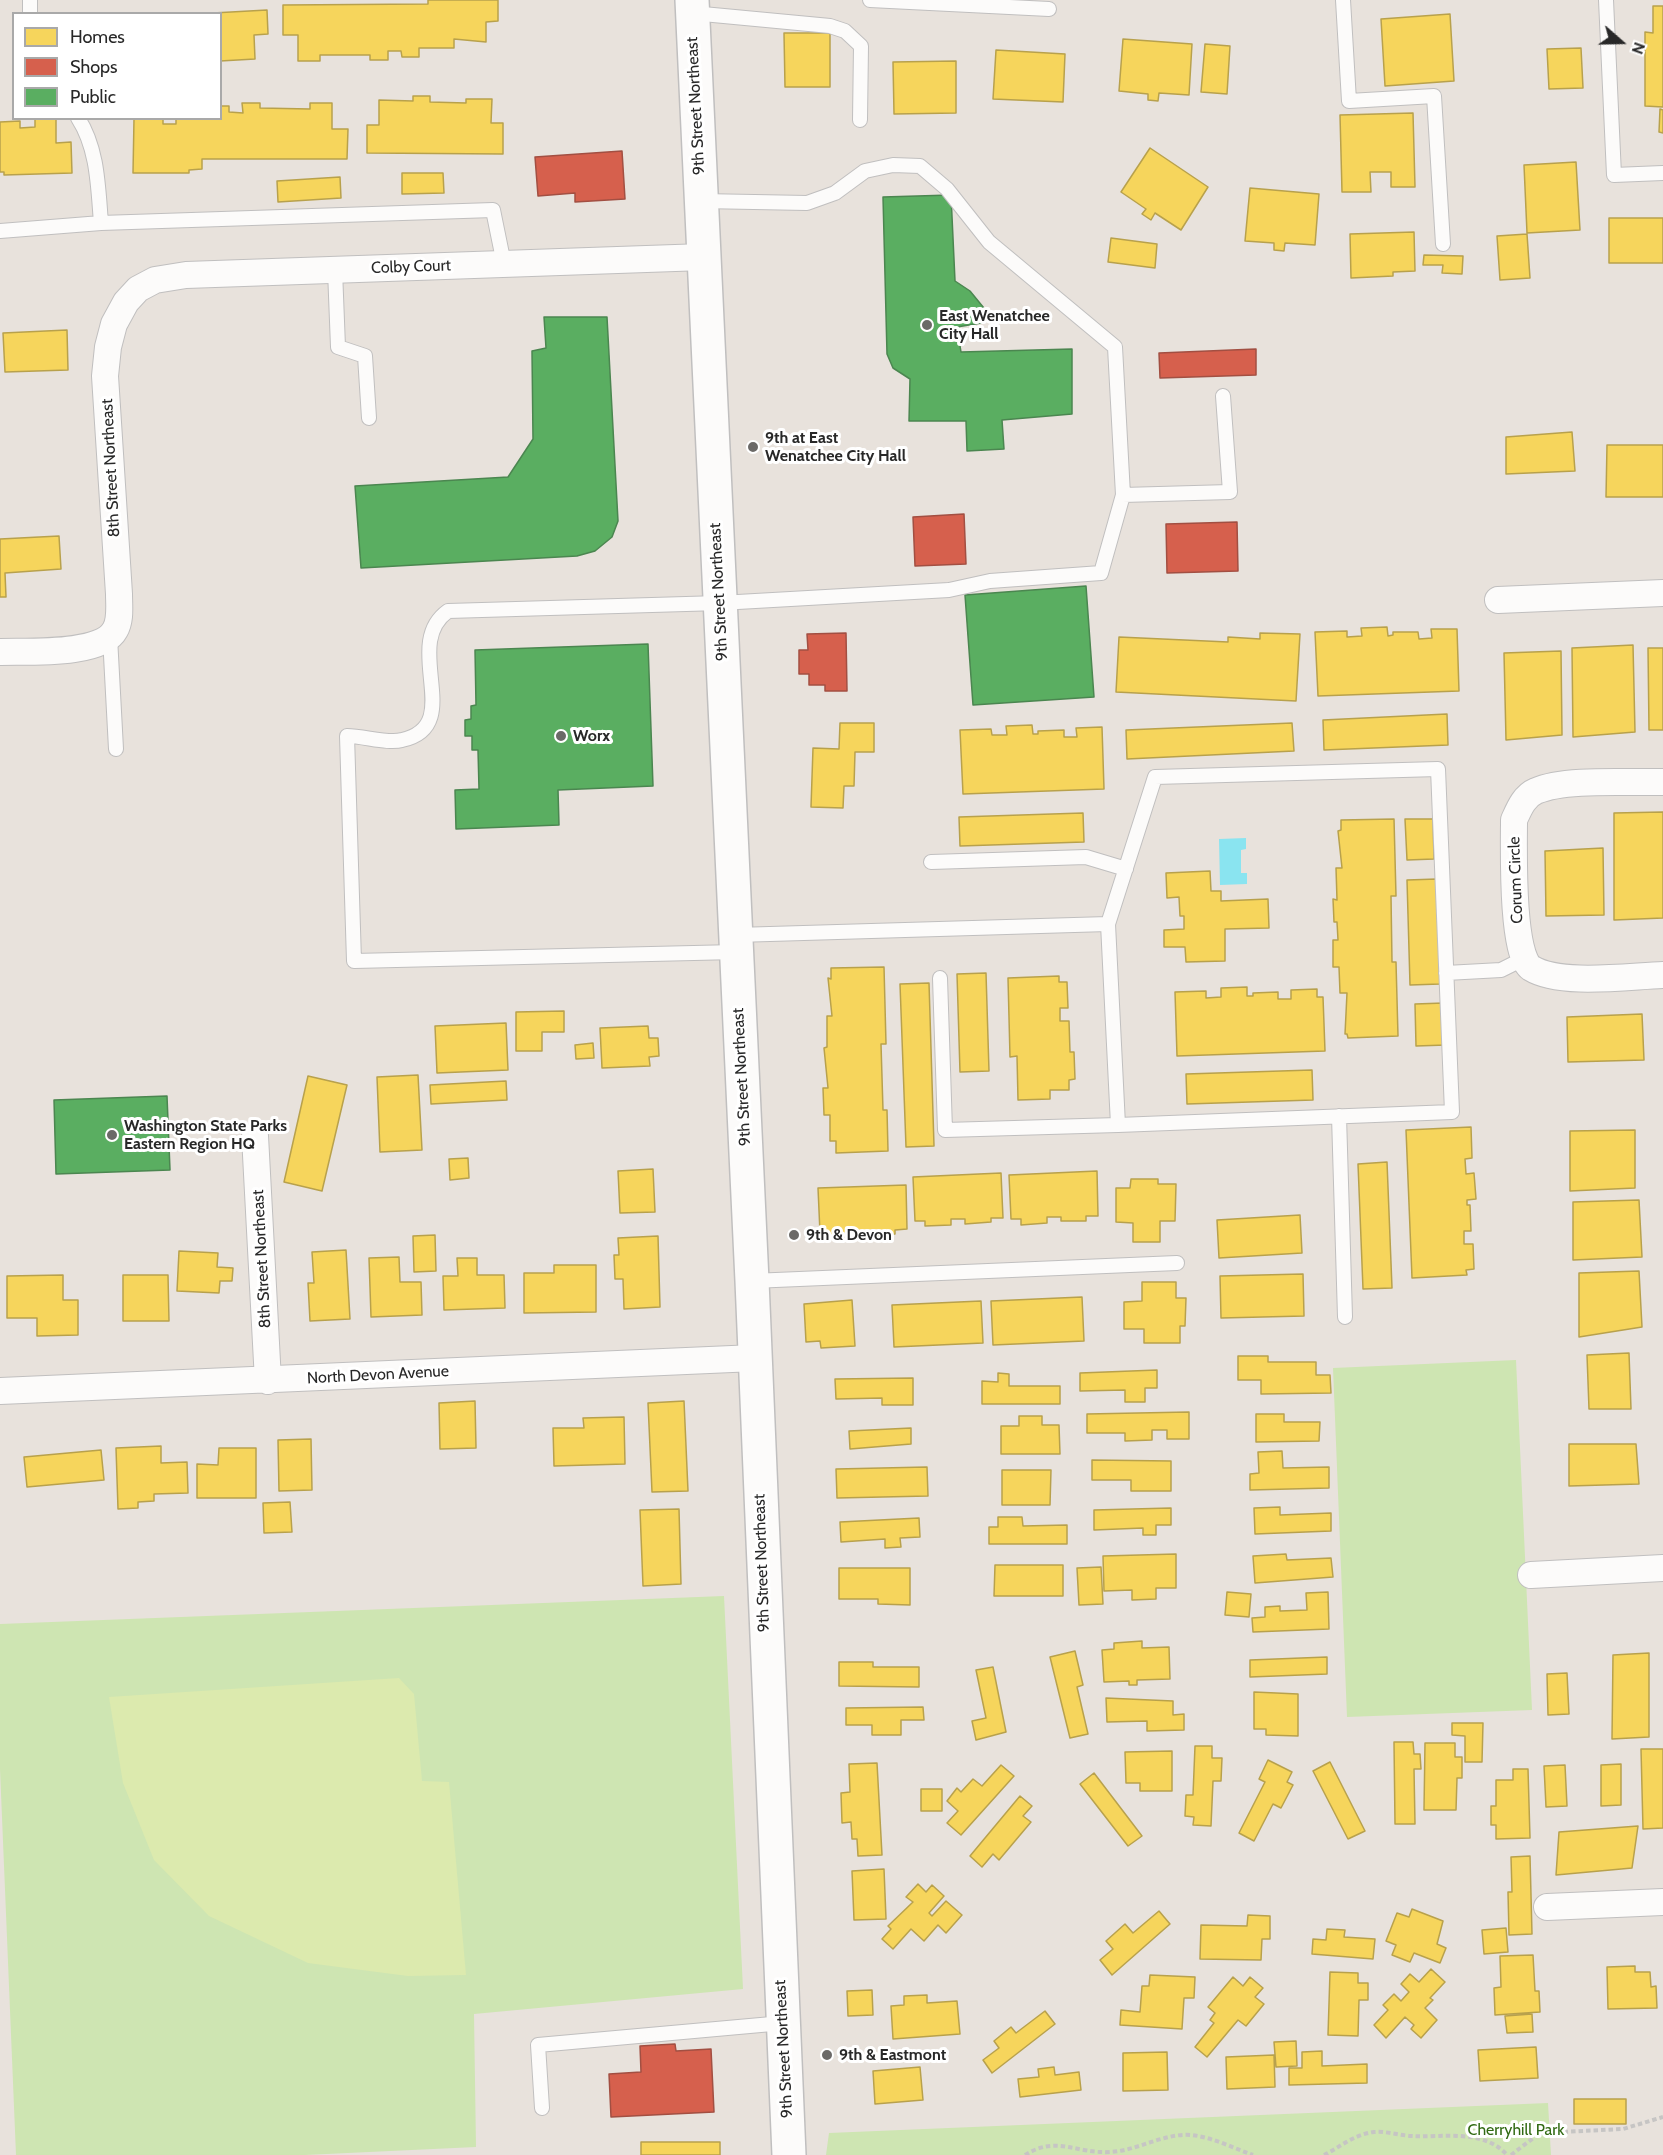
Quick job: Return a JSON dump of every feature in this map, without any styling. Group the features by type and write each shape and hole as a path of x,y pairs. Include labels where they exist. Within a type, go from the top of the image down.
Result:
{"main road":[{"name":"9th Street Northeast","path":"692,6 752,1281 789,2155"}],"street":[{"name":"Colby Court","path":"126,302 138,289 156,280 176,276 704,257"},
{"name":"8th Street Northeast","path":"110,637 119,617 119,594 105,376 114,324 126,302"},
{"path":"1498,600 1663,592"},
{"path":"0,652 94,646 110,637"},
{"name":"Corum Circle","path":"1523,960 1517,931 1514,846 1514,820 1521,804 1535,791 1570,784 1663,782"},
{"path":"1523,960 1532,968 1556,976 1663,975"},
{"name":"8th Street Northeast","path":"255,1136 268,1381"},
{"name":"North Devon Avenue","path":"0,1390 268,1381 755,1358"},
{"path":"1531,1575 1663,1568"},
{"path":"1547,1907 1663,1902"}],"lane":[{"path":"870,0 1049,9"},
{"path":"1343,0 1349,101 1434,96 1443,244"},
{"path":"1606,0 1614,175 1663,173"},
{"path":"692,6 830,26 845,31 861,46 860,120"},
{"path":"79,120 88,134 96,166 101,223"},
{"path":"701,201 807,203 835,193 864,171 893,165 920,166 947,189 989,242 1115,348 1123,495 1101,573 990,581 949,590 720,603 448,611 436,620 428,640 433,706 429,722 418,734 401,741 347,736 354,961 1108,924"},
{"path":"0,231 101,223 493,210 504,264"},
{"path":"335,270 338,347 365,356 369,418"},
{"path":"1123,495 1230,492 1223,396"},
{"path":"110,637 116,749"},
{"path":"940,978 945,1130 1118,1125 1452,1112 1438,769 1155,777 1108,924 1118,1125"},
{"path":"931,862 1086,857 1126,869"},
{"path":"1446,973 1501,970 1523,960"},
{"path":"1339,1116 1345,1317"},
{"path":"752,1281 1177,1263"},
{"path":"542,2108 538,2045 783,2023"}],"path":[{"path":"1324,2155 1356,2136 1374,2132 1409,2136 1463,2135 1492,2144 1509,2155 1540,2133 1623,2129 1663,2117"},
{"path":"1025,2155 1038,2147 1052,2144 1110,2152 1178,2136 1192,2135 1253,2155"}],"green space":[{"path":"1516,1360 1532,1710 1347,1717 1333,1368"},
{"path":"724,1596 743,1989 474,2014 476,2147 305,2155 16,2155 0,1769 0,1624"},
{"path":"399,1678 414,1694 422,1781 449,1782 466,1975 408,1976 308,1963 209,1916 154,1860 123,1783 109,1697"},
{"name":"Cherryhill Park","path":"1548,2103 1551,2155 826,2155 829,2133"}],"water":[{"path":"1246,838 1246,849 1241,850 1241,873 1247,873 1247,884 1220,885 1219,839"}],"building: Homes":[{"path":"428,0 498,0 498,21 486,22 486,42 454,39 454,48 419,48 419,57 402,57 401,51 388,51 388,60 370,60 370,55 320,55 320,61 298,61 298,35 283,35 283,5 428,4"},
{"path":"1653,6 1663,6 1663,107 1645,106 1645,32 1653,33"},
{"path":"267,10 268,34 254,35 255,59 222,61 222,12"},
{"path":"1450,14 1454,81 1385,86 1381,19"},
{"path":"784,33 830,33 830,87 785,87"},
{"path":"1123,39 1192,44 1189,95 1159,93 1158,101 1148,100 1148,94 1119,91"},
{"path":"1205,44 1230,46 1227,94 1201,92"},
{"path":"1581,48 1583,88 1549,89 1547,49"},
{"path":"996,50 1065,54 1063,102 993,99"},
{"path":"956,61 956,113 894,114 893,62"},
{"path":"413,96 430,96 430,102 466,103 466,99 492,99 491,123 503,123 503,154 367,153 367,125 379,125 379,100 413,101"},
{"path":"242,103 260,103 260,108 310,109 310,103 332,103 332,129 348,129 347,159 202,159 202,169 189,170 189,173 133,173 134,120 163,120 163,124 176,124 176,120 222,120 222,106 229,106 229,112 243,113"},
{"path":"1660,109 1663,110 1663,133 1659,132"},
{"path":"1413,113 1415,187 1391,187 1391,172 1370,172 1371,192 1342,192 1340,115"},
{"path":"35,120 56,120 56,143 71,142 72,173 4,175 4,172 0,172 0,122 20,121 20,128 35,127"},
{"path":"1150,148 1208,187 1181,230 1155,213 1151,220 1142,214 1146,209 1121,192"},
{"path":"1576,162 1580,230 1527,233 1524,165"},
{"path":"402,173 443,173 444,193 402,194"},
{"path":"340,177 341,198 278,202 277,181"},
{"path":"1250,188 1319,194 1315,245 1285,243 1284,251 1274,250 1274,243 1245,241"},
{"path":"1609,218 1663,218 1663,263 1609,263"},
{"path":"1414,232 1415,271 1393,272 1393,276 1351,278 1350,234"},
{"path":"1527,234 1530,278 1500,280 1497,236"},
{"path":"1111,238 1157,244 1155,268 1108,262"},
{"path":"1424,255 1463,256 1462,274 1442,273 1443,265 1423,265"},
{"path":"67,330 68,370 5,372 3,333"},
{"path":"1572,432 1575,471 1506,474 1506,437"},
{"path":"1607,445 1663,445 1663,497 1606,497"},
{"path":"59,536 61,569 5,573 6,597 0,597 0,539"},
{"path":"1387,627 1388,636 1393,635 1393,632 1418,632 1419,639 1432,638 1431,629 1457,629 1459,691 1318,696 1315,632 1347,631 1347,637 1362,636 1361,628"},
{"path":"1260,633 1300,634 1296,701 1116,692 1119,637 1228,642 1228,637 1260,639"},
{"path":"1633,645 1635,732 1573,737 1572,648"},
{"path":"1648,648 1663,648 1663,730 1649,730"},
{"path":"1561,651 1562,735 1506,740 1504,653"},
{"path":"1447,714 1448,745 1324,750 1323,720"},
{"path":"840,723 874,723 874,752 855,752 854,786 844,786 843,808 811,807 813,748 839,749"},
{"path":"1292,723 1294,751 1127,759 1126,730"},
{"path":"1032,725 1033,734 1038,734 1038,731 1064,730 1064,737 1077,737 1076,728 1102,727 1104,789 963,794 960,730 991,729 992,735 1007,735 1006,726"},
{"path":"1663,812 1663,918 1614,920 1614,813"},
{"path":"1083,813 1084,842 960,846 959,817"},
{"path":"1394,819 1396,896 1391,896 1392,962 1396,962 1398,1036 1348,1038 1345,1034 1347,993 1340,993 1339,967 1333,967 1333,940 1338,940 1333,899 1337,900 1336,868 1342,868 1338,831 1341,830 1341,820"},
{"path":"1405,819 1433,819 1434,859 1407,860"},
{"path":"1603,848 1604,915 1546,916 1545,851"},
{"path":"1210,871 1211,891 1221,891 1221,901 1268,899 1269,928 1225,929 1225,961 1186,962 1185,947 1164,947 1164,930 1184,929 1184,916 1180,916 1179,897 1167,898 1166,873"},
{"path":"1437,879 1440,984 1410,985 1407,880"},
{"path":"884,967 886,1044 881,1044 883,1110 887,1110 888,1151 836,1153 836,1141 830,1141 830,1115 824,1115 823,1088 828,1088 824,1048 827,1047 827,1016 832,1016 828,978 831,979 831,968"},
{"path":"986,973 989,1071 960,1072 957,974"},
{"path":"1059,976 1059,982 1067,982 1068,1008 1060,1008 1060,1021 1069,1021 1070,1052 1074,1052 1075,1079 1069,1080 1069,1090 1050,1090 1050,1099 1018,1100 1017,1056 1010,1057 1008,978"},
{"path":"929,983 934,1146 906,1147 900,984"},
{"path":"1247,987 1247,996 1253,996 1253,993 1278,992 1278,999 1291,999 1291,990 1317,989 1317,997 1323,997 1325,1051 1177,1056 1175,992 1206,991 1206,998 1221,997 1221,988"},
{"path":"1444,1003 1446,1045 1416,1046 1415,1004"},
{"path":"564,1011 564,1032 542,1032 542,1051 516,1051 516,1012"},
{"path":"1642,1014 1644,1060 1568,1062 1567,1017"},
{"path":"506,1023 508,1070 437,1073 435,1026"},
{"path":"648,1026 649,1038 658,1038 659,1056 649,1057 650,1066 602,1068 600,1028"},
{"path":"593,1043 594,1058 576,1059 575,1045"},
{"path":"1312,1070 1313,1100 1187,1104 1186,1074"},
{"path":"418,1075 422,1150 380,1152 377,1077"},
{"path":"308,1076 347,1085 322,1191 284,1182"},
{"path":"506,1081 507,1100 431,1104 430,1085"},
{"path":"1471,1127 1472,1158 1465,1159 1466,1174 1474,1173 1476,1199 1467,1200 1467,1205 1470,1205 1471,1231 1464,1231 1464,1244 1473,1244 1474,1269 1466,1270 1467,1275 1412,1278 1406,1130"},
{"path":"1635,1130 1635,1188 1570,1191 1570,1131"},
{"path":"468,1158 469,1178 450,1180 449,1159"},
{"path":"1387,1162 1392,1288 1363,1289 1358,1164"},
{"path":"653,1169 655,1212 620,1213 618,1171"},
{"path":"1097,1171 1098,1216 1086,1216 1086,1221 1061,1221 1061,1217 1047,1217 1047,1223 1021,1225 1021,1219 1011,1219 1009,1175"},
{"path":"1001,1173 1003,1218 991,1218 991,1222 965,1224 965,1219 951,1219 951,1225 925,1226 925,1221 915,1221 913,1177"},
{"path":"1131,1179 1158,1179 1158,1184 1176,1184 1175,1221 1160,1221 1160,1242 1133,1242 1133,1223 1116,1222 1116,1188 1130,1188"},
{"path":"906,1185 907,1229 895,1230 895,1234 869,1235 869,1231 856,1231 856,1237 830,1238 829,1232 820,1233 818,1188"},
{"path":"1639,1200 1642,1257 1573,1260 1573,1202"},
{"path":"1300,1215 1302,1253 1219,1258 1217,1220"},
{"path":"435,1235 436,1271 414,1272 413,1236"},
{"path":"658,1236 660,1307 624,1309 623,1279 615,1279 614,1255 619,1255 618,1238"},
{"path":"346,1250 350,1319 310,1321 308,1283 314,1283 312,1252"},
{"path":"179,1251 218,1253 217,1267 233,1268 232,1281 220,1281 219,1293 177,1291"},
{"path":"399,1257 400,1282 421,1282 422,1315 371,1317 369,1258"},
{"path":"457,1258 477,1258 477,1275 504,1275 505,1308 444,1310 443,1276 458,1276"},
{"path":"554,1265 596,1265 596,1312 524,1313 524,1273 554,1273"},
{"path":"1639,1271 1642,1327 1579,1337 1579,1273"},
{"path":"1303,1274 1304,1316 1221,1318 1220,1276"},
{"path":"63,1275 63,1300 78,1300 78,1335 37,1336 37,1318 7,1318 7,1276"},
{"path":"123,1275 168,1275 169,1321 123,1321"},
{"path":"1142,1282 1176,1282 1176,1298 1186,1298 1185,1326 1180,1326 1180,1343 1144,1343 1144,1329 1124,1329 1124,1302 1142,1301"},
{"path":"1082,1297 1084,1341 993,1345 991,1301"},
{"path":"852,1300 855,1346 821,1348 820,1341 806,1342 804,1304"},
{"path":"981,1301 983,1343 894,1347 892,1305"},
{"path":"1629,1353 1631,1409 1589,1409 1587,1355"},
{"path":"1238,1356 1268,1356 1268,1362 1316,1362 1316,1375 1330,1375 1331,1393 1261,1394 1261,1380 1238,1380"},
{"path":"1157,1370 1157,1388 1145,1388 1145,1402 1125,1402 1125,1390 1080,1391 1080,1373"},
{"path":"998,1373 1009,1374 1009,1386 1060,1386 1060,1404 982,1404 982,1381 998,1382"},
{"path":"913,1378 913,1405 882,1405 882,1398 836,1399 835,1379"},
{"path":"475,1401 476,1448 440,1449 439,1403"},
{"path":"684,1401 688,1491 652,1492 648,1403"},
{"path":"1189,1412 1189,1439 1167,1439 1167,1430 1152,1430 1152,1440 1125,1441 1125,1433 1087,1433 1087,1414"},
{"path":"1256,1414 1284,1414 1284,1422 1320,1422 1319,1441 1256,1442"},
{"path":"1019,1416 1042,1416 1042,1425 1059,1425 1060,1454 1001,1454 1001,1426 1019,1426"},
{"path":"624,1417 625,1464 554,1466 553,1428 584,1428 583,1418"},
{"path":"911,1428 911,1444 850,1449 849,1431"},
{"path":"311,1439 312,1490 279,1491 278,1440"},
{"path":"1569,1444 1636,1444 1639,1484 1569,1486"},
{"path":"161,1446 161,1463 187,1462 188,1493 154,1494 154,1501 138,1502 138,1508 118,1509 116,1448"},
{"path":"219,1448 256,1448 256,1498 197,1498 197,1464 218,1465"},
{"path":"101,1450 104,1480 27,1487 24,1457"},
{"path":"1282,1451 1283,1468 1329,1467 1329,1488 1250,1490 1250,1474 1259,1473 1258,1452"},
{"path":"1092,1460 1171,1461 1171,1491 1131,1491 1131,1480 1092,1480"},
{"path":"927,1467 928,1496 837,1498 836,1469"},
{"path":"1002,1470 1051,1470 1050,1505 1002,1505"},
{"path":"290,1502 292,1532 264,1533 263,1503"},
{"path":"1280,1507 1280,1515 1331,1513 1331,1531 1255,1534 1254,1508"},
{"path":"1171,1508 1171,1525 1156,1525 1156,1535 1143,1535 1143,1528 1094,1530 1094,1510"},
{"path":"679,1509 681,1584 643,1586 640,1510"},
{"path":"998,1517 1022,1517 1023,1526 1067,1525 1067,1544 989,1544 989,1527 998,1527"},
{"path":"919,1518 920,1537 900,1538 901,1547 885,1548 885,1539 841,1542 840,1522"},
{"path":"1176,1554 1176,1588 1156,1588 1156,1599 1132,1600 1132,1590 1104,1591 1103,1556"},
{"path":"1286,1554 1287,1560 1331,1558 1333,1577 1255,1583 1253,1556"},
{"path":"995,1565 1063,1565 1063,1596 994,1596"},
{"path":"1101,1567 1103,1604 1079,1605 1077,1568"},
{"path":"839,1568 910,1568 910,1605 878,1604 878,1599 839,1599"},
{"path":"1227,1592 1251,1594 1249,1617 1225,1615"},
{"path":"1328,1592 1329,1629 1253,1632 1252,1618 1265,1617 1265,1607 1280,1606 1280,1611 1307,1610 1306,1593"},
{"path":"1142,1641 1142,1648 1169,1647 1170,1679 1137,1680 1137,1685 1129,1685 1129,1681 1104,1682 1102,1650 1114,1649 1114,1643"},
{"path":"1075,1651 1083,1685 1077,1687 1088,1734 1070,1738 1050,1657"},
{"path":"1649,1653 1649,1737 1612,1739 1613,1655"},
{"path":"1327,1657 1327,1674 1250,1677 1250,1660"},
{"path":"839,1662 873,1662 873,1667 919,1667 919,1687 839,1686"},
{"path":"993,1667 1006,1732 976,1740 972,1721 986,1718 976,1670"},
{"path":"1567,1673 1569,1714 1548,1715 1547,1674"},
{"path":"1254,1692 1298,1694 1298,1736 1266,1735 1266,1729 1254,1729"},
{"path":"1106,1698 1173,1701 1173,1715 1184,1714 1184,1730 1147,1731 1147,1721 1107,1722"},
{"path":"923,1707 924,1720 901,1720 901,1735 872,1735 872,1725 846,1725 846,1708"},
{"path":"1452,1723 1483,1723 1482,1762 1465,1762 1465,1736 1452,1735"},
{"path":"1394,1742 1413,1742 1414,1754 1420,1754 1421,1769 1414,1769 1415,1824 1395,1824"},
{"path":"1425,1743 1455,1743 1455,1757 1462,1757 1462,1778 1457,1778 1456,1810 1424,1810"},
{"path":"1195,1746 1212,1746 1212,1758 1222,1758 1221,1781 1213,1781 1211,1826 1193,1825 1194,1817 1185,1816 1186,1795 1193,1795"},
{"path":"1641,1749 1663,1749 1663,1828 1643,1829"},
{"path":"1172,1751 1172,1791 1140,1791 1140,1783 1126,1783 1125,1752"},
{"path":"1268,1760 1292,1772 1287,1782 1293,1785 1281,1808 1273,1804 1254,1841 1239,1833 1265,1782 1259,1779"},
{"path":"1330,1762 1365,1831 1348,1839 1313,1771"},
{"path":"877,1763 882,1855 858,1856 857,1839 852,1839 851,1822 842,1823 841,1793 850,1792 849,1764"},
{"path":"1621,1764 1621,1805 1601,1806 1601,1765"},
{"path":"1001,1765 1014,1776 961,1835 947,1823 958,1811 947,1801 957,1788 961,1792 973,1779 982,1786"},
{"path":"1565,1765 1567,1806 1546,1807 1544,1766"},
{"path":"1513,1769 1528,1769 1530,1838 1496,1839 1496,1825 1491,1825 1491,1806 1496,1806 1496,1780 1513,1780"},
{"path":"1094,1773 1142,1836 1128,1846 1080,1784"},
{"path":"921,1789 942,1789 942,1811 921,1811"},
{"path":"1020,1796 1032,1806 1023,1816 1031,1822 999,1860 993,1854 982,1867 970,1856"},
{"path":"1638,1826 1632,1868 1556,1875 1559,1832"},
{"path":"1530,1856 1532,1934 1509,1935 1508,1892 1512,1892 1511,1857"},
{"path":"884,1869 886,1919 854,1920 852,1871"},
{"path":"918,1884 926,1892 932,1885 944,1896 929,1913 932,1916 946,1901 962,1915 946,1933 938,1925 924,1941 911,1929 893,1949 882,1939 891,1929 888,1926 913,1902 906,1897"},
{"path":"1412,1909 1443,1921 1437,1944 1446,1948 1440,1963 1414,1953 1410,1962 1392,1955 1396,1945 1386,1941 1397,1913 1409,1917"},
{"path":"1159,1911 1170,1924 1112,1975 1100,1960 1113,1949 1106,1941 1125,1924 1133,1933"},
{"path":"1248,1915 1270,1916 1270,1939 1262,1939 1261,1960 1200,1959 1201,1925 1247,1926"},
{"path":"1506,1928 1508,1952 1484,1954 1482,1930"},
{"path":"1327,1929 1345,1930 1344,1937 1375,1939 1373,1959 1312,1954 1313,1939 1326,1940"},
{"path":"1533,1955 1535,1991 1539,1991 1540,2012 1495,2015 1494,1988 1501,1987 1500,1956"},
{"path":"1635,1966 1635,1972 1650,1972 1651,1987 1656,1986 1657,2008 1608,2009 1607,1967"},
{"path":"1431,1969 1445,1982 1430,1998 1433,2000 1425,2008 1437,2020 1421,2038 1411,2029 1414,2025 1405,2017 1386,2038 1374,2025 1388,2010 1383,2005 1394,1994 1401,2001 1409,1992 1401,1984 1410,1974 1419,1982"},
{"path":"1330,1972 1358,1973 1358,1983 1368,1983 1368,2000 1359,2000 1358,2036 1328,2035"},
{"path":"1150,1975 1195,1977 1194,1998 1184,1998 1182,2029 1120,2025 1121,2010 1140,2012 1142,1986 1149,1986"},
{"path":"1233,1977 1243,1986 1250,1977 1263,1988 1255,1997 1264,2004 1246,2026 1238,2020 1207,2057 1195,2047 1214,2023 1210,2020 1215,2013 1208,2007"},
{"path":"872,1990 873,2015 848,2016 847,1991"},
{"path":"927,1995 927,2003 957,2001 960,2034 893,2039 891,2006 904,2005 904,1996"},
{"path":"1045,2011 1055,2024 992,2073 983,2060 999,2048 994,2041 1011,2027 1016,2033"},
{"path":"1532,2014 1533,2032 1507,2033 1505,2016"},
{"path":"1296,2041 1297,2066 1276,2067 1274,2042"},
{"path":"1536,2047 1538,2078 1480,2081 1478,2050"},
{"path":"1322,2051 1322,2066 1367,2064 1367,2083 1289,2085 1289,2068 1302,2068 1302,2052"},
{"path":"1167,2052 1168,2090 1123,2091 1123,2053"},
{"path":"1274,2055 1275,2087 1227,2089 1226,2057"},
{"path":"920,2067 923,2100 875,2104 873,2071"},
{"path":"1054,2067 1055,2075 1079,2072 1081,2090 1020,2097 1018,2079 1039,2077 1038,2069"},
{"path":"1574,2099 1626,2099 1626,2124 1574,2124"},
{"path":"641,2142 720,2142 720,2155 641,2155"}],"building: Shops":[{"path":"622,151 625,199 575,202 575,193 538,196 535,157"},
{"path":"1256,349 1256,375 1160,378 1159,353"},
{"path":"964,514 966,564 915,566 913,517"},
{"path":"1237,522 1238,571 1167,573 1166,524"},
{"path":"846,633 847,691 825,691 825,685 809,685 809,674 799,674 799,650 808,650 807,634"},
{"path":"675,2044 676,2051 711,2049 714,2112 611,2117 609,2074 641,2072 640,2046"}],"building: Public":[{"name":"East Wenatchee City Hall","path":"951,195 955,281 970,291 988,313 981,323 957,327 961,352 1072,349 1072,414 1002,420 1004,449 967,451 966,421 909,421 910,379 893,368 887,354 883,197"},
{"path":"544,317 607,317 618,521 612,537 595,551 577,556 361,568 355,486 508,477 533,439 532,351 546,348"},
{"path":"1086,586 1094,697 973,705 965,595"},
{"name":"Worx","path":"648,644 653,786 558,790 559,825 456,829 455,790 479,789 478,750 472,750 472,736 465,736 465,720 471,719 471,706 476,705 475,650"},
{"name":"Washington State Parks Eastern Region HQ","path":"167,1096 170,1170 56,1174 54,1100"}],"place":[{"name":"East Wenatchee City Hall","path":"927,325"},
{"name":"9th at East Wenatchee City Hall","path":"753,447"},
{"name":"Worx","path":"561,736"},
{"name":"Washington State Parks Eastern Region HQ","path":"112,1135"},
{"name":"9th & Devon","path":"794,1235"},
{"name":"9th & Eastmont","path":"827,2055"}]}
